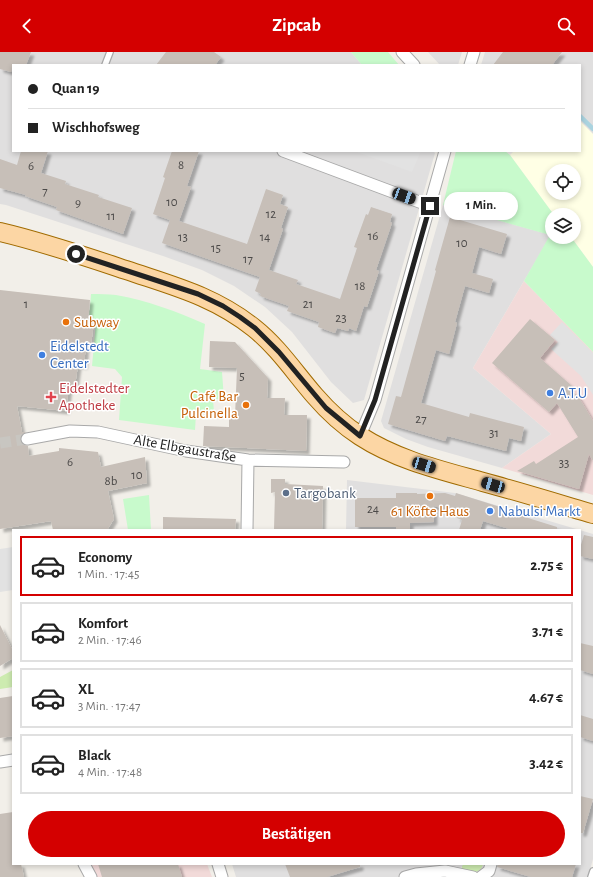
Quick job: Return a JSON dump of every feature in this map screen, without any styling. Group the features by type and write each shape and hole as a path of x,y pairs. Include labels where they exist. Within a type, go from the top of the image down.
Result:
{"main road":[{"path":"0,232 90,258 198,294 223,306 240,317 266,339 279,352 326,408 360,436 389,452 409,460 593,514"}],"street":[{"path":"402,52 413,64"},
{"path":"470,64 474,52"},
{"path":"286,152 430,206"},
{"path":"360,436 375,400 445,152"},
{"name":"Alte Elbgaustraße","path":"27,439 70,431 98,432 186,451 248,460 344,462"},
{"path":"247,529 248,460"},
{"path":"0,762 12,760"},
{"path":"85,865 91,877"},
{"path":"218,865 222,877"},
{"path":"445,871 456,865"},
{"path":"481,877 489,871 490,865"},
{"path":"405,877 416,874 445,871 473,877"}],"lane":[{"path":"105,64 110,52"},
{"path":"591,877 593,871"}],"shaded area":[{"path":"0,52 351,52 361,64 12,64 12,152 435,153 364,400 353,403 331,382 292,332 265,307 234,286 202,270 163,256 0,204"},
{"path":"428,52 462,52 458,64 439,64"},
{"path":"485,52 593,52 593,134 581,122 581,64 481,64"},
{"path":"581,122 593,134 593,267 576,244 581,244 581,208 549,208 510,155 513,152 581,152"},
{"path":"357,152 421,152 412,172"},
{"path":"443,205 545,233 546,244 473,368 551,434 502,468 428,447 406,439 384,428 381,421"},
{"path":"524,281 593,352 593,495 502,468 551,434 473,368"},
{"path":"562,322 593,353 593,395 581,376 551,349 558,342 550,335"},
{"path":"347,480 455,493 577,529 346,529"},
{"path":"581,530 593,534 593,859 588,877 236,877 232,865 581,865"},
{"path":"12,547 12,590 0,592 0,549"},
{"path":"89,865 207,865 212,877 95,877"}],"green space":[{"path":"351,52 388,52 398,64 361,64"},
{"path":"456,152 506,152 510,155 549,208 545,208 545,234 443,205"},
{"path":"545,244 576,244 593,267 593,352 524,281"},
{"path":"91,294 116,295 139,300 173,311 205,324 200,369 222,372 224,399 213,399 214,413 196,414 195,430 119,420 122,377 115,369 92,366 96,321 89,320"},
{"path":"149,495 151,529 128,529 123,499"},
{"path":"12,671 12,687 0,689 0,677"},
{"path":"483,865 480,870 475,872 462,869 462,866"}],"building":[{"path":"0,52 31,52 26,64 12,64 11,72 0,69"},
{"path":"166,52 214,52 221,57 216,64 157,64"},
{"path":"503,52 562,52 553,64 494,64"},
{"path":"21,152 48,152 41,173 66,181 65,184 99,195 98,197 132,208 123,234 56,210 57,207 25,196 26,195 0,188 0,159 17,165"},
{"path":"172,152 199,152 187,186 191,187 179,221 247,244 266,189 283,195 280,204 288,207 281,228 283,229 269,270 298,280 296,284 340,299 357,248 354,247 366,214 368,215 371,207 392,214 390,222 392,223 376,270 379,271 367,307 364,306 356,331 349,328 348,331 337,328 335,333 318,327 319,322 287,311 289,306 260,296 261,294 255,291 260,277 162,243 170,220 153,214 165,178 163,177"},
{"path":"450,217 507,234 501,254 479,247 472,273 493,279 489,293 465,286 455,322 457,323 449,354 436,350 421,403 469,417 470,413 524,427 521,441 509,438 506,451 447,436 445,441 388,424 396,396 401,397"},
{"path":"0,290 90,300 88,321 94,322 91,345 86,344 84,366 78,365 75,386 69,386 66,411 17,406 22,432 26,432 21,436 20,441 22,444 28,446 29,456 59,451 59,448 98,452 101,467 145,457 147,483 108,491 114,519 108,529 53,529 51,521 0,529"},
{"name":"A.T.U","path":"530,319 555,340 540,358 572,386 569,389 578,396 593,421 593,461 589,454 579,489 517,471 534,461 536,464 578,437 557,403 549,412 492,363"},
{"path":"210,341 235,342 268,378 267,398 285,398 284,415 307,415 306,451 203,446 204,426 229,427 229,416 235,416 237,368 209,367"},
{"path":"271,479 285,479 285,484 323,486 322,529 274,529 275,492 271,493"},
{"path":"396,493 445,493 455,496 456,493 500,507 499,509 557,527 557,529 510,529 483,521 480,529 459,529 462,520 457,518 459,513 434,506 434,522 410,523 410,529 396,529 396,527 355,527 355,498 396,498"},
{"path":"163,517 236,519 235,529 163,529"},
{"path":"584,535 593,537 593,559 581,556 581,545"},
{"path":"0,625 12,649 12,659 0,666"},
{"path":"581,643 593,646 593,674 581,670"},
{"path":"12,696 12,736 0,738 0,698"},
{"path":"581,715 593,719 593,741 581,737"},
{"path":"581,796 593,799 583,833 581,833"},
{"path":"12,812 12,865 21,865 24,877 0,877 0,814"},
{"path":"98,865 178,865 182,877 102,877"},
{"path":"285,865 360,865 360,867 327,877 290,877"},
{"path":"498,865 576,865 572,877 531,877 497,867"}],"waterway":[{"path":"581,117 593,129"}],"tunnel":[{"path":"0,443 27,439"}],"place":[{"name":"Subway","path":"66,322"},
{"name":"Eidelstedt Center","path":"42,355"},
{"name":"A.T.U","path":"550,393"},
{"name":"Eidelstedter Apotheke","path":"51,397"},
{"name":"Café Bar Pulcinella","path":"246,405"},
{"name":"Targobank","path":"286,493"},
{"name":"61 Köfte Haus","path":"430,496"},
{"name":"Nabulsi Markt","path":"490,511"}],"route":[{"path":"76,254 198,294 223,306 255,328 279,352 326,408 360,436 375,400 430,206"}]}
